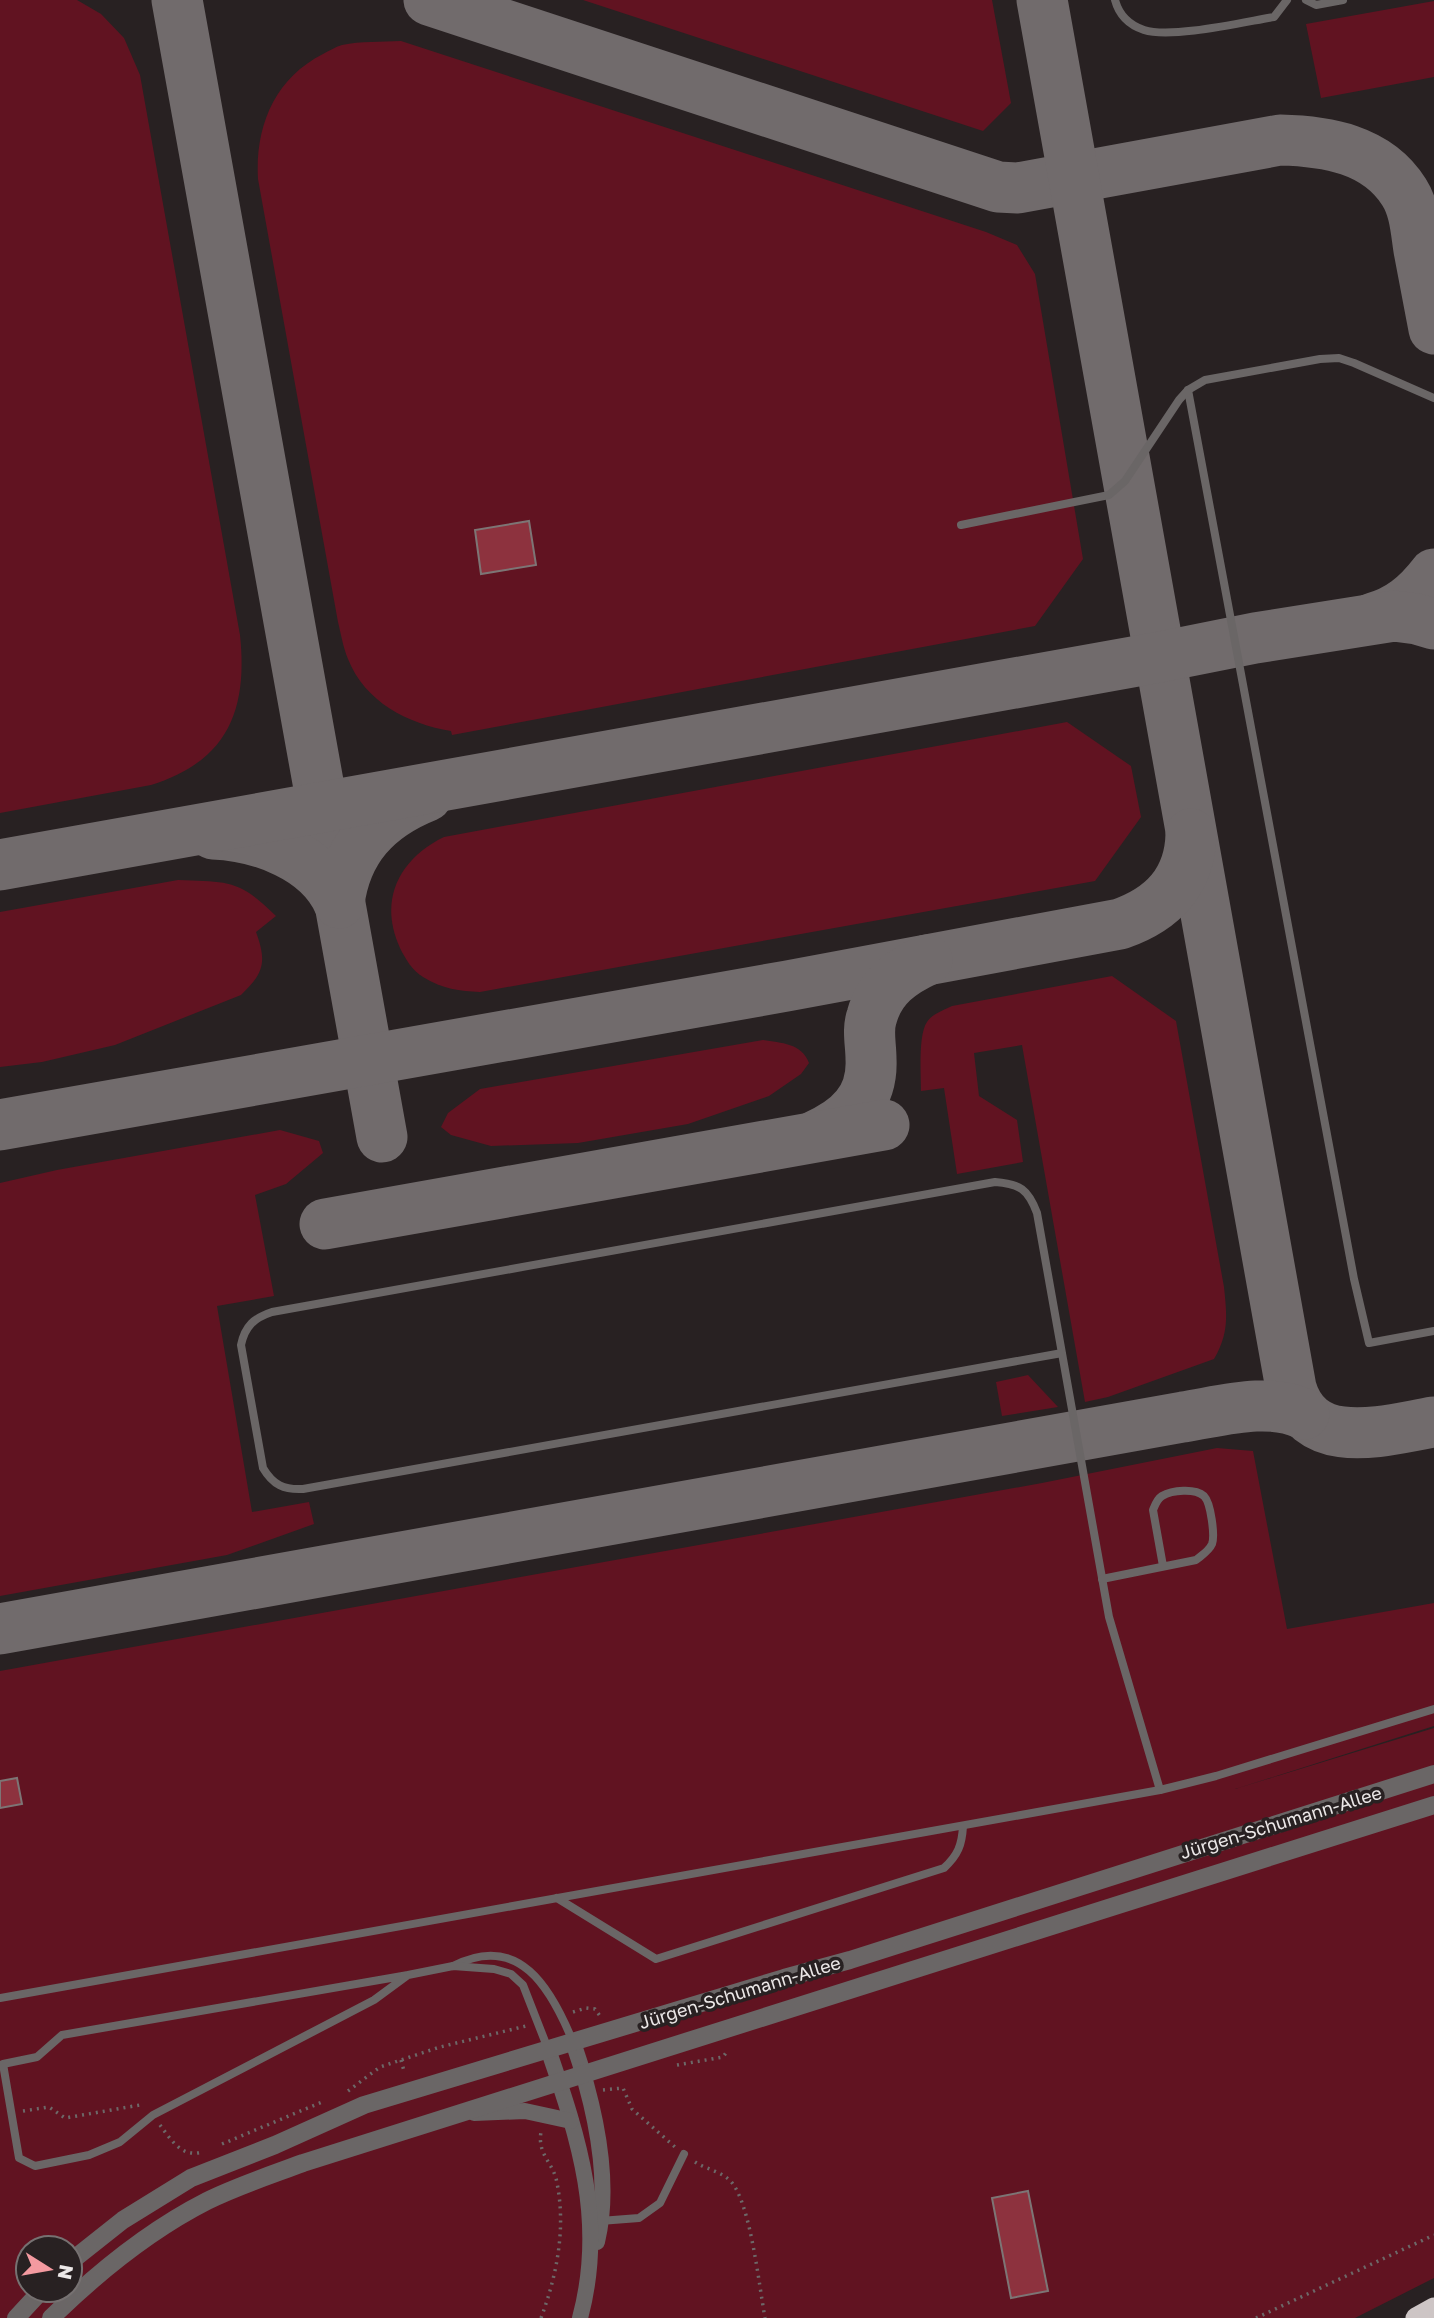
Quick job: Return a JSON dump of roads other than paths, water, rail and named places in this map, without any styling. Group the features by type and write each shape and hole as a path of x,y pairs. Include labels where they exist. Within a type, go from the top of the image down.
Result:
{"highway":[{"path":"1416,2318 1434,2308"}],"street":[{"name":"Jürgen-Schumann-Allee","path":"84,2251 123,2220 191,2178 275,2145 364,2105 850,1960 1434,1774"},
{"name":"Jürgen-Schumann-Allee","path":"51,2318 89,2281 142,2239 208,2200 303,2163 1434,1805"},
{"path":"573,2042 590,2094 603,2183 590,2272 580,2318"},
{"path":"548,2049 583,2156 596,2222"},
{"name":"Jürgen-Schumann-Allee","path":"458,2114 525,2111 571,2122"},
{"path":"16,2318 29,2304"}],"lane":[{"path":"1115,0 1125,20 1145,31 1167,33 1222,27 1274,17 1287,0"},
{"path":"1306,0 1316,5 1343,0"},
{"path":"961,525 1109,495 1125,481 1179,400 1188,390 1205,380 1339,358 1434,398"},
{"path":"1188,390 1351,1265 1369,1343 1434,1331"},
{"path":"1062,1353 303,1489 290,1489 278,1486 263,1468 241,1345 250,1323 260,1315 272,1312 995,1182 1012,1184 1023,1189 1031,1198 1037,1213 1113,1633 1160,1790"},
{"path":"1102,1579 1196,1560 1205,1554 1212,1544 1214,1532 1207,1500 1203,1494 1186,1491 1161,1496 1156,1503 1153,1510 1163,1566"},
{"path":"0,1998 1160,1790 1239,1769 1434,1709"},
{"path":"557,1898 656,1959 944,1868 954,1859 962,1843 962,1825"},
{"path":"408,1975 374,2000 153,2115 120,2142 89,2155 35,2166 19,2158 1,2064 37,2057 62,2035 408,1975 453,1966 471,1957 494,1955 515,1961 531,1970 548,1990 573,2042"},
{"path":"453,1966 494,1969 511,1975 523,1986 548,2049"},
{"path":"596,2222 639,2218 660,2203 684,2154"}]}
